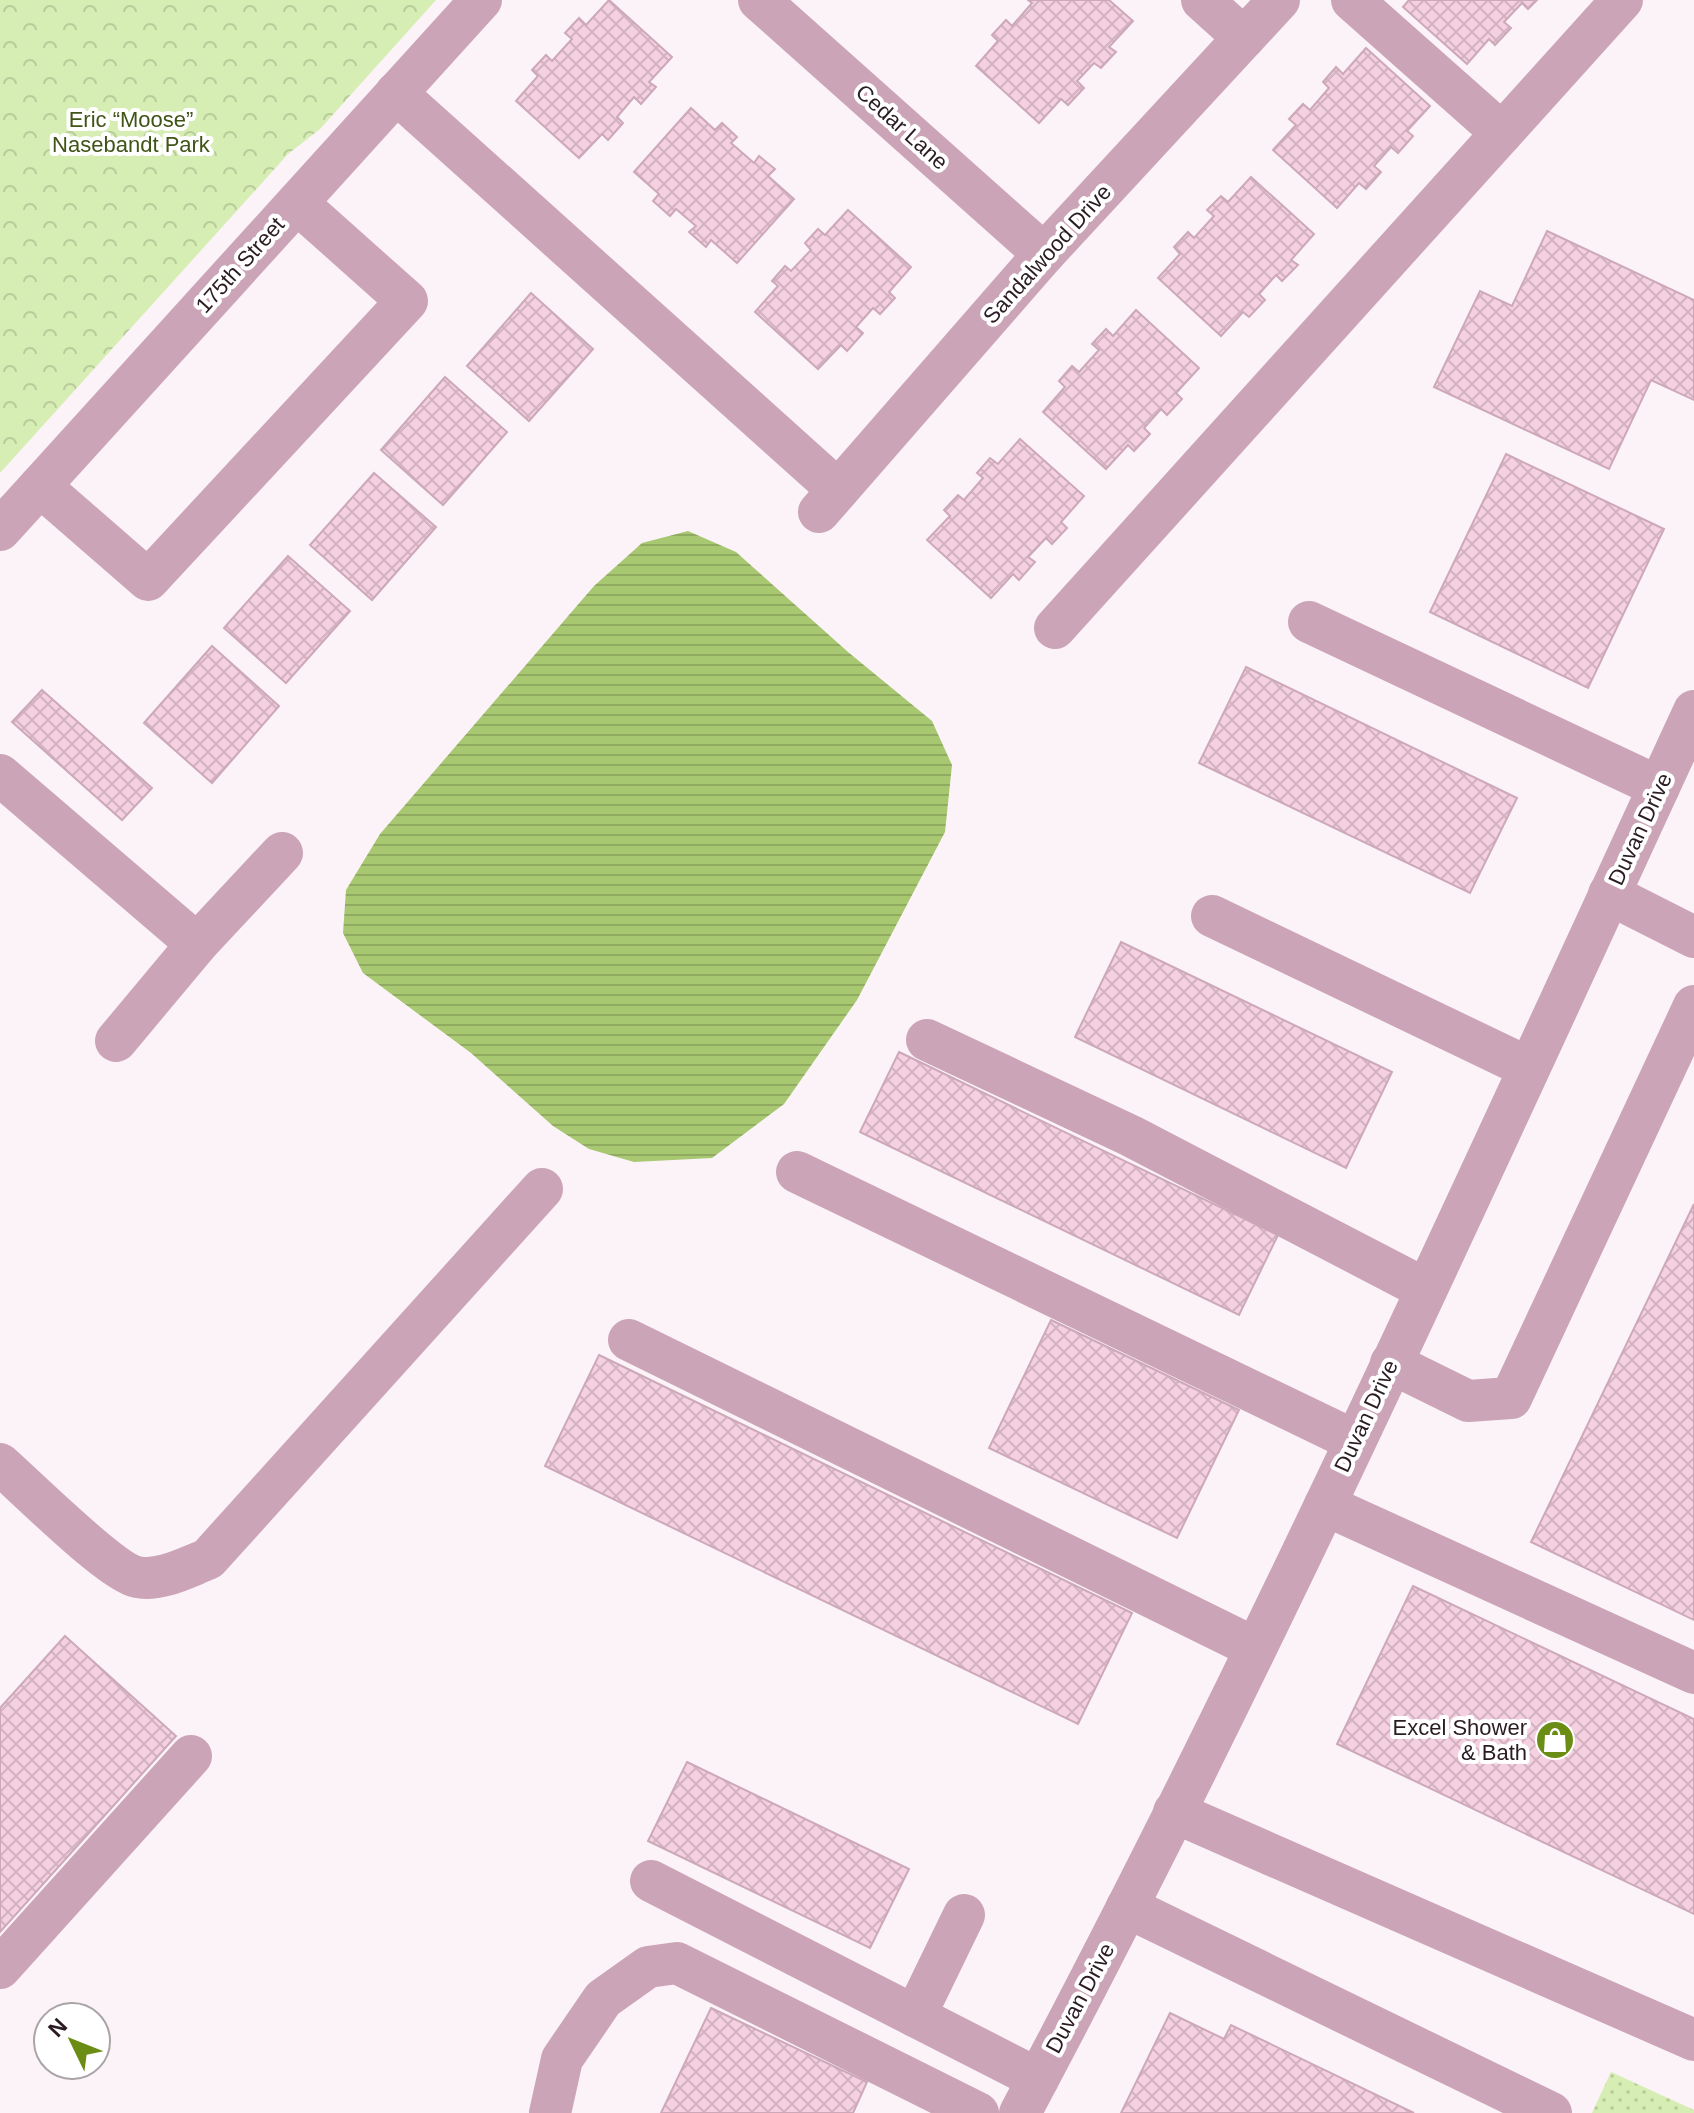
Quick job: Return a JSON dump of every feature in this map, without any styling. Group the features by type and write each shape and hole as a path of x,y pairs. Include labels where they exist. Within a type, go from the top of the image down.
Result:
{"street":[{"name":"175th Street","path":"0,530 481,0"},
{"name":"Cedar Lane","path":"759,0 1044,254"},
{"path":"1202,0 1244,38"},
{"name":"Sandalwood Drive","path":"396,93 828,501 1044,254 1279,0"},
{"path":"1352,0 1502,133"},
{"path":"1055,628 1622,0"},
{"path":"40,486 148,580 407,301 297,203"},
{"path":"1309,622 1659,787"},
{"name":"Duvan Drive","path":"1029,2096 1127,1907 1325,1505 1692,722"},
{"path":"0,775 197,944"},
{"path":"116,1041 197,944 282,853"},
{"path":"1609,894 1694,937"},
{"path":"1212,916 1529,1068"},
{"path":"1391,1363 1468,1401 1511,1398 1694,1006"},
{"path":"927,1040 1131,1136 1425,1289"},
{"path":"797,1172 1355,1441"},
{"path":"0,1464 102,1556 136,1577 168,1575 208,1559 542,1189"},
{"path":"629,1340 1255,1648"},
{"path":"1325,1505 1694,1673"},
{"path":"0,1968 191,1756"},
{"path":"1174,1812 1694,2040"},
{"path":"651,1881 915,2016 1029,2096"},
{"path":"1127,1907 1551,2113"},
{"path":"915,2016 964,1915"},
{"path":"550,2113 562,2059 603,1999 648,1967 677,1963 978,2113"}],"green space":[{"name":"Eric “Moose” Nasebandt Park","path":"0,0 436,0 320,129 288,154 0,473"},
{"path":"1611,2072 1694,2110 1694,2113 1592,2113"}],"shaded area":[{"path":"688,531 736,552 848,652 932,721 952,765 945,832 857,1000 784,1104 712,1158 634,1162 589,1149 553,1126 471,1053 363,973 343,933 346,890 380,834 594,586 642,543"}],"building":[{"path":"609,0 672,57 649,82 656,87 641,104 634,97 617,117 623,123 608,140 602,134 579,158 516,101 538,76 532,70 546,55 552,61 572,39 565,33 579,18 586,25"},
{"path":"1028,0 1109,0 1133,21 1109,47 1116,52 1101,68 1094,63 1077,81 1084,88 1068,105 1061,99 1039,123 976,66 998,41 992,35 1006,20 1012,26 1032,3"},
{"path":"1409,0 1537,0 1528,9 1522,3 1504,22 1511,28 1495,45 1489,39 1467,64 1403,7"},
{"path":"1366,48 1430,106 1407,131 1413,136 1398,153 1391,147 1374,166 1381,172 1366,189 1359,183 1337,208 1273,150 1296,125 1289,119 1303,104 1310,110 1329,88 1323,82 1336,67 1343,74"},
{"path":"691,108 715,130 722,123 737,137 731,143 754,163 759,156 775,169 768,176 794,199 737,263 711,240 706,247 689,232 696,226 676,209 670,216 653,201 659,194 634,172"},
{"path":"1251,177 1314,234 1291,260 1298,265 1282,281 1276,275 1259,294 1265,300 1249,317 1243,312 1221,336 1158,278 1180,254 1174,247 1188,232 1194,238 1214,216 1207,210 1221,196 1228,202"},
{"path":"848,210 911,267 889,292 895,298 880,314 873,308 856,327 863,333 847,351 841,345 818,369 755,312 778,286 772,281 785,266 791,271 811,250 805,243 818,229 825,235"},
{"path":"1547,231 1694,300 1694,400 1651,380 1609,469 1434,387 1480,291 1512,306"},
{"path":"531,293 593,349 529,421 467,366"},
{"path":"1136,310 1199,368 1176,393 1182,399 1167,415 1161,409 1144,428 1150,434 1134,451 1128,445 1106,469 1043,412 1065,387 1059,381 1072,366 1079,372 1099,350 1092,344 1106,329 1113,336"},
{"path":"445,377 507,432 443,505 381,450"},
{"path":"1020,439 1084,496 1061,522 1067,528 1052,544 1046,538 1028,557 1035,562 1019,580 1013,574 991,598 927,540 950,516 944,510 958,495 964,500 983,478 977,473 990,458 998,464"},
{"path":"1506,454 1664,529 1588,688 1430,612"},
{"path":"374,473 436,527 372,600 310,545"},
{"path":"288,556 350,611 286,683 224,628"},
{"path":"212,646 279,706 212,783 144,723"},
{"path":"1246,667 1517,798 1470,893 1199,763"},
{"path":"42,690 152,788 122,820 12,722"},
{"path":"1121,942 1392,1072 1346,1168 1075,1037"},
{"path":"899,1052 1278,1235 1239,1315 860,1132"},
{"path":"1694,1204 1694,1620 1531,1542"},
{"path":"1051,1320 1239,1410 1177,1538 989,1448"},
{"path":"599,1355 1132,1613 1078,1724 545,1466"},
{"path":"1413,1586 1694,1719 1694,1914 1337,1744"},
{"path":"65,1636 176,1736 0,1932 0,1708"},
{"path":"687,1762 909,1869 870,1948 648,1841"},
{"path":"711,2008 867,2082 853,2113 661,2113"},
{"path":"1170,2013 1224,2039 1231,2025 1414,2113 1121,2113"}],"place":[{"name":"Excel Shower & Bath","path":"1555,1740"}]}
